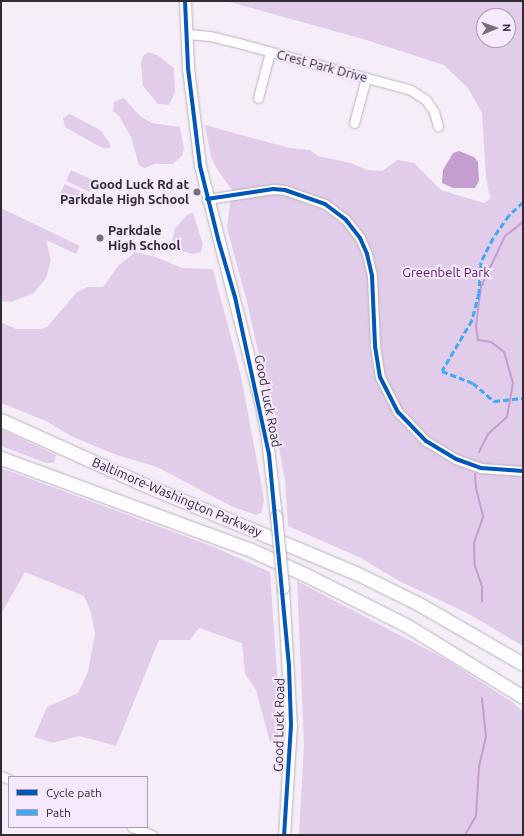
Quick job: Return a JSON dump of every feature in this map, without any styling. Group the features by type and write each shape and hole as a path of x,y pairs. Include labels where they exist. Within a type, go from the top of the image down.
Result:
{"highway":[{"name":"Baltimore-Washington Parkway","path":"1,420 138,482 356,573 424,606 523,664"},
{"name":"Baltimore-Washington Parkway","path":"1,458 251,550 304,574 406,625 523,697"}],"main road":[{"name":"Good Luck Road","path":"185,1 192,114 207,199 235,297 266,431 283,588 291,726 284,835"}],"street":[{"name":"Crest Park Drive","path":"187,34 210,36 417,93 430,106 438,126"},
{"path":"258,98 270,52"},
{"path":"354,123 366,78"},
{"path":"207,199 272,189 285,190 325,204 346,220 360,238 367,254 372,276 376,346 380,377 398,412 426,441 456,459 481,468 523,471"},
{"path":"134,828 152,835"}],"green space":[{"name":"Greenbelt Park","path":"226,1 523,1 523,646 467,613 399,581 361,558 288,526 285,480 276,432 248,306 227,228 232,190 218,171 211,157 205,125 289,148 310,150 318,156 351,163 367,170 382,171 398,160 414,163 441,190 484,203 490,199 486,177 482,113 468,88 444,65 363,39"},
{"path":"148,52 157,55 174,68 175,92 169,105 158,104 143,86 141,63 143,56"},
{"path":"124,98 140,116 152,123 180,127 184,149 182,156 173,164 154,164 145,168 139,165 131,137 119,116 113,111 114,102"},
{"path":"70,114 100,130 110,143 110,148 102,148 65,127 63,118"},
{"path":"71,170 95,181 90,192 66,181"},
{"path":"65,184 88,195 83,207 59,195"},
{"path":"1,208 80,246 76,254 46,240 51,260 46,278 34,293 11,302 1,301"},
{"path":"193,213 203,244 201,252 193,254 179,250 172,241 175,228 188,214"},
{"path":"135,252 156,257 182,268 213,269 241,376 264,499 262,512 256,515 231,506 157,467 114,454 71,436 46,421 1,403 1,322 16,329 41,329 47,327 76,293 87,287 103,287 118,266"},
{"path":"1,429 56,455 54,463 46,463 1,446"},
{"path":"1,468 214,547 270,572 280,716 277,744 270,742 256,690 245,674 242,643 199,628 190,640 159,640 116,746 79,736 53,743 34,737 47,707 78,693 88,672 95,634 91,612 84,596 25,572 1,614"},
{"path":"297,581 447,660 512,702 523,711 523,835 299,835 304,745"}],"shaded area":[{"path":"459,151 474,157 478,162 479,181 475,188 453,188 442,183 443,170 453,153"}],"waterway":[{"path":"479,452 488,434 507,417 513,383 504,352 491,342 478,340 476,326 481,287 505,236 523,222"},
{"path":"475,474 476,488 483,517 474,543 475,566 482,586 482,601"},
{"path":"465,835 476,816 479,767 486,737 482,698"}],"marked path":[{"path":"523,202 509,215 493,238 481,262 479,293 472,320 442,371 473,383 494,401 523,398"}],"cycle path":[{"path":"185,1 188,68 200,166 218,239 235,297 269,454 289,667 291,725 284,835"},
{"path":"207,199 273,189 285,190 325,204 346,220 360,238 367,254 372,276 375,346 380,377 398,412 426,441 456,459 481,468 523,471"}],"place":[{"name":"Good Luck Rd at Parkdale High School","path":"197,192"},
{"name":"Parkdale High School","path":"100,238"}]}
